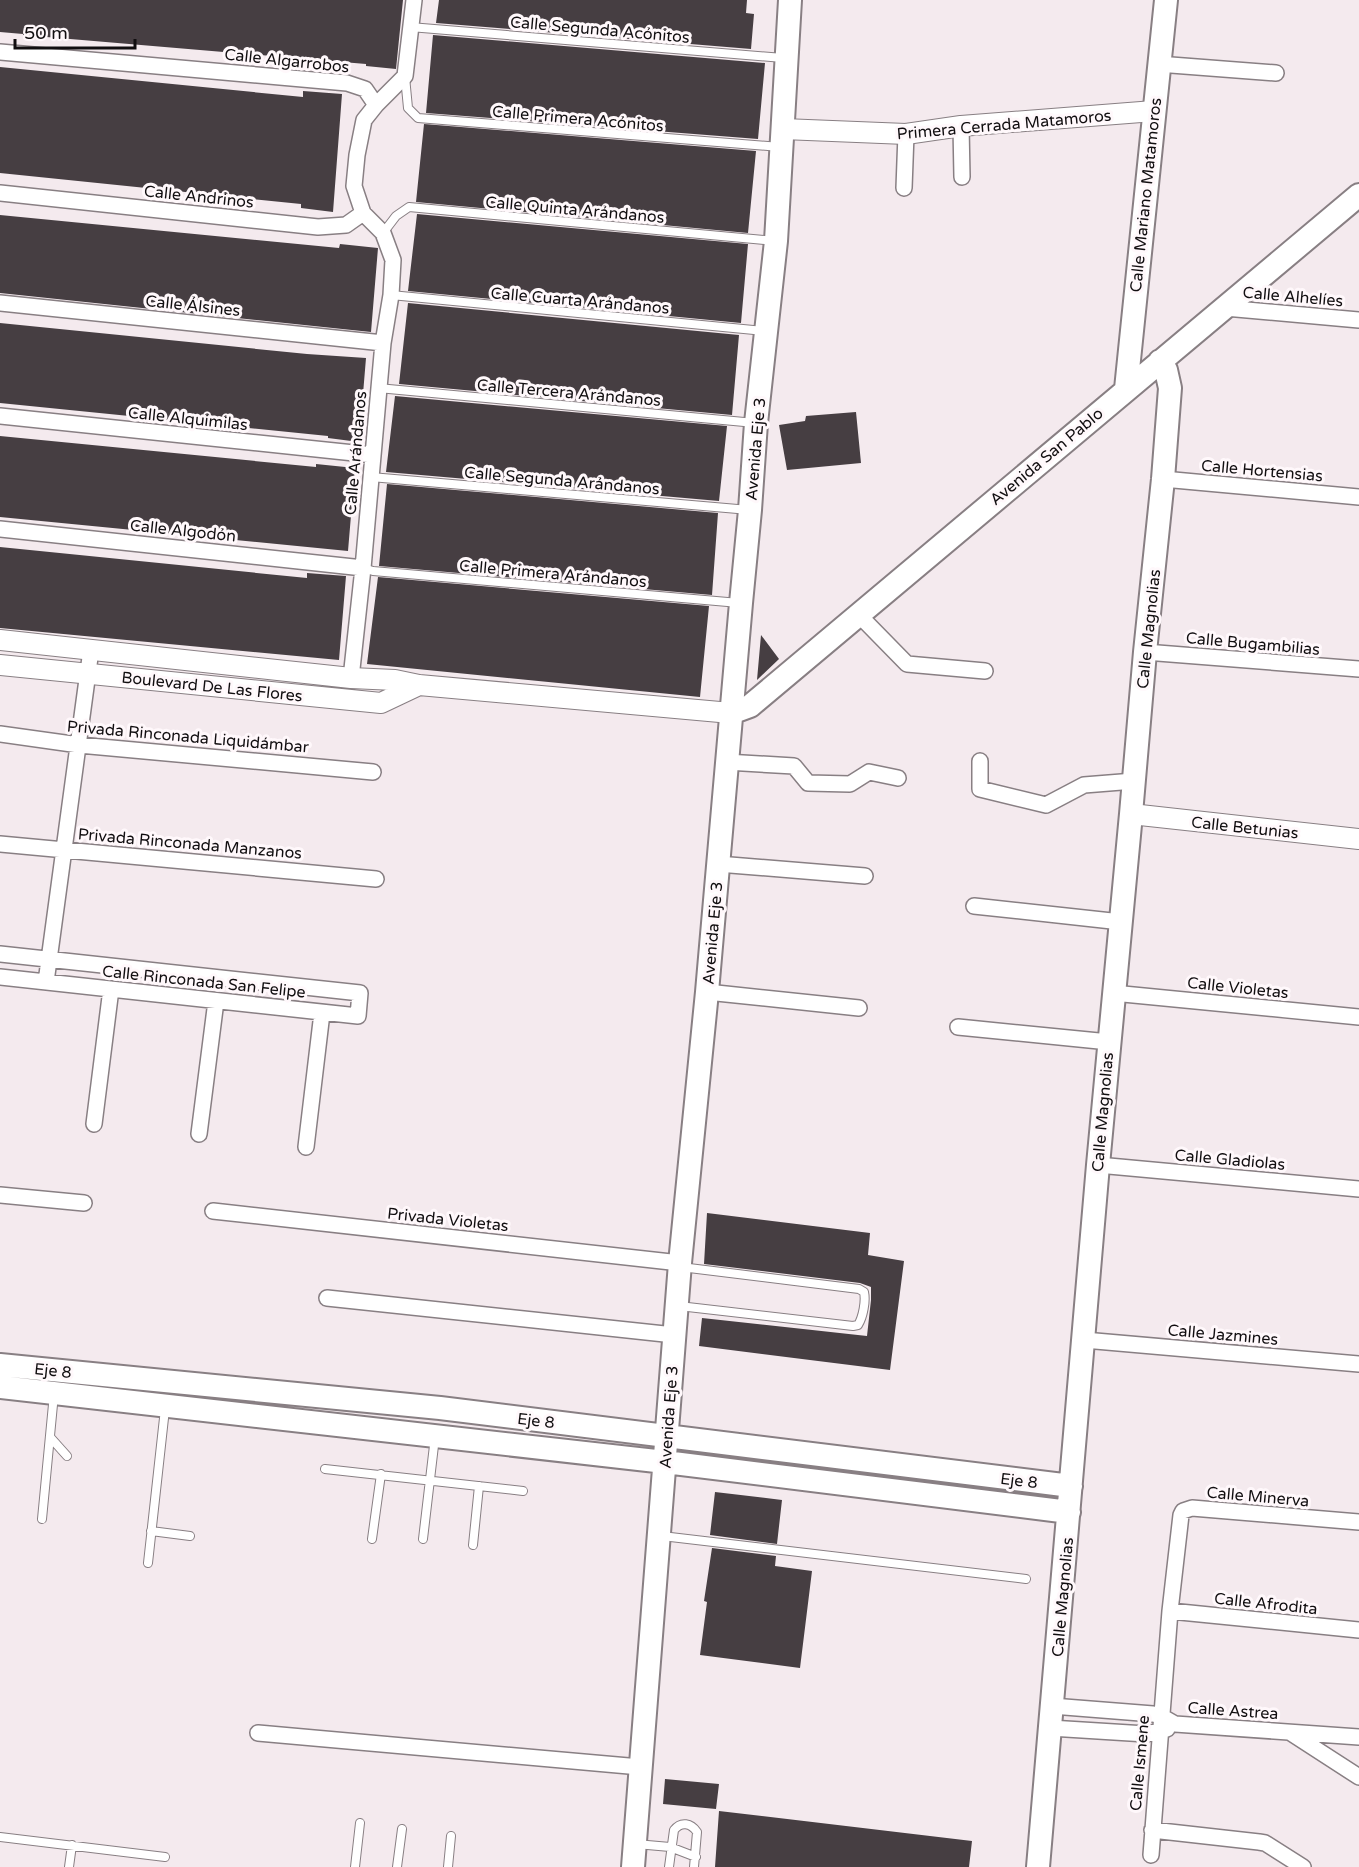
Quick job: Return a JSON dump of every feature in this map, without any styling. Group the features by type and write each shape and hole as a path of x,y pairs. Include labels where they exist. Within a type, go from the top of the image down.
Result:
{"main road":[{"name":"Avenida Eje 3","path":"633,1867 676,1305 707,992 756,423 776,241 790,0"},
{"name":"Calle Mariano Matamoros","path":"1126,389 1166,0"},
{"name":"Avenida San Pablo","path":"731,713 750,706 1359,195"},
{"name":"Calle Magnolias","path":"1038,1867 1113,993 1170,388 1166,370 1160,361"},
{"name":"Eje 8","path":"0,1365 441,1408 1071,1486"},
{"name":"Eje 8","path":"0,1387 665,1462 1069,1512"}],"street":[{"path":"383,233 363,213 354,186 357,155 364,120 405,76 414,0"},
{"name":"Calle Algarrobos","path":"0,52 347,83 365,88 376,105"},
{"path":"1158,64 1276,73"},
{"name":"Primera Cerrada Matamoros","path":"783,138 906,134 961,126 1154,111"},
{"path":"961,126 962,177"},
{"path":"904,188 906,134"},
{"name":"Calle Andrinos","path":"0,193 318,226 346,225 363,213"},
{"name":"Calle Arándanos","path":"351,678 378,388 391,295 393,260 383,233"},
{"name":"Calle Álsines","path":"0,303 383,343"},
{"name":"Calle Alhelíes","path":"1225,308 1359,320"},
{"name":"Calle Alquimilas","path":"0,416 373,455"},
{"name":"Calle Hortensias","path":"1162,478 1359,496"},
{"name":"Calle Algodón","path":"0,529 363,568"},
{"path":"858,614 907,664 985,671"},
{"name":"Boulevard De Las Flores","path":"0,640 351,678 395,680 419,685 731,713"},
{"path":"46,982 91,650"},
{"name":"Calle Bugambilias","path":"1145,652 1359,669"},
{"name":"Boulevard De Las Flores","path":"0,665 381,703 419,685"},
{"name":"Privada Rinconada Liquidámbar","path":"0,734 79,745 373,772"},
{"path":"980,761 980,789 1046,805 1084,785 1134,781"},
{"path":"726,762 794,766 808,783 849,784 869,772 898,778"},
{"name":"Calle Betunias","path":"1131,814 1359,839"},
{"name":"Privada Rinconada Manzanos","path":"0,844 376,879"},
{"path":"718,864 865,876"},
{"path":"974,906 1121,922"},
{"name":"Calle Rinconada San Felipe","path":"0,954 360,993 358,1016 0,977"},
{"path":"0,977 0,982"},
{"path":"94,1124 111,989"},
{"path":"707,992 859,1008"},
{"name":"Calle Violetas","path":"1113,993 1359,1017"},
{"path":"199,1134 216,1001"},
{"path":"306,1147 322,1012"},
{"path":"958,1027 1109,1042"},
{"name":"Calle Gladiolas","path":"1098,1165 1359,1190"},
{"path":"0,1195 84,1203"},
{"name":"Privada Violetas","path":"213,1211 680,1265"},
{"path":"327,1298 674,1335"},
{"name":"Calle Jazmines","path":"1083,1340 1359,1364"},
{"name":"Calle Minerva","path":"1170,1611 1179,1519 1183,1511 1187,1509 1359,1522"},
{"name":"Calle Afrodita","path":"1170,1611 1359,1630"},
{"name":"Calle Ismene","path":"1170,1611 1152,1830 1265,1843 1303,1867"},
{"path":"1051,1717 1160,1724"},
{"name":"Calle Astrea","path":"1051,1717 1146,1734 1160,1724 1175,1724 1359,1737"},
{"name":"Calle Astrea","path":"1289,1731 1359,1777"},
{"path":"258,1733 640,1767"},
{"path":"1151,1855 1152,1830"}],"lane":[{"name":"Calle Segunda Acónitos","path":"410,27 787,58"},
{"name":"Calle Primera Acónitos","path":"405,76 408,108 418,118 783,138"},
{"name":"Calle Quinta Arándanos","path":"383,233 396,216 409,207 776,241"},
{"name":"Calle Cuarta Arándanos","path":"391,295 767,331"},
{"name":"Calle Tercera Arándanos","path":"378,388 756,423"},
{"name":"Calle Segunda Arándanos","path":"371,477 750,510"},
{"name":"Calle Primera Arándanos","path":"363,568 373,571 741,603"},
{"path":"676,1305 853,1326 861,1320 865,1297 864,1292 859,1289 680,1265"},
{"path":"42,1519 54,1393"},
{"path":"148,1563 165,1405"},
{"path":"423,1539 436,1436"},
{"path":"50,1437 67,1456"},
{"path":"325,1469 523,1491"},
{"path":"372,1539 381,1474"},
{"path":"473,1545 478,1486"},
{"path":"151,1532 190,1536"},
{"path":"658,1536 1026,1579"},
{"path":"355,1867 360,1822"},
{"path":"669,1867 672,1834 676,1826 686,1824 691,1825 696,1832 694,1867"},
{"path":"397,1867 402,1829"},
{"path":"448,1867 451,1836"},
{"path":"0,1837 165,1857"},
{"path":"635,1844 670,1847 696,1857"},
{"path":"69,1867 72,1845"}],"building":[{"path":"0,0 403,0 396,69 366,66 366,64 0,32"},
{"path":"439,0 747,0 746,13 754,14 751,49 436,23"},
{"path":"433,35 765,63 758,139 426,113"},
{"path":"0,67 303,97 303,91 342,94 333,212 301,208 301,204 0,173"},
{"path":"424,124 756,151 748,233 416,202"},
{"path":"417,214 748,244 741,323 408,291"},
{"path":"0,215 339,248 340,244 378,248 371,332 0,293"},
{"path":"408,303 739,335 732,415 399,384"},
{"path":"0,323 366,358 359,442 328,438 328,436 0,403"},
{"path":"395,396 727,426 719,501 386,472"},
{"path":"856,412 861,463 787,470 779,425 805,421 806,416"},
{"path":"0,436 316,467 316,464 355,468 348,551 0,517"},
{"path":"387,484 718,513 712,595 379,566"},
{"path":"0,547 307,578 307,573 346,576 339,660 0,628"},
{"path":"378,577 709,606 700,697 367,664"},
{"path":"761,635 779,659 757,680"},
{"path":"707,1213 870,1233 868,1255 904,1261 890,1370 699,1346 702,1318 867,1336 871,1300 871,1287 860,1283 704,1264"},
{"path":"715,1492 782,1500 777,1544 710,1535"},
{"path":"712,1548 776,1556 775,1566 812,1571 800,1668 700,1655 707,1602 704,1601"},
{"path":"665,1779 719,1784 716,1809 663,1804"},
{"path":"719,1811 972,1841 969,1867 715,1867"}]}
